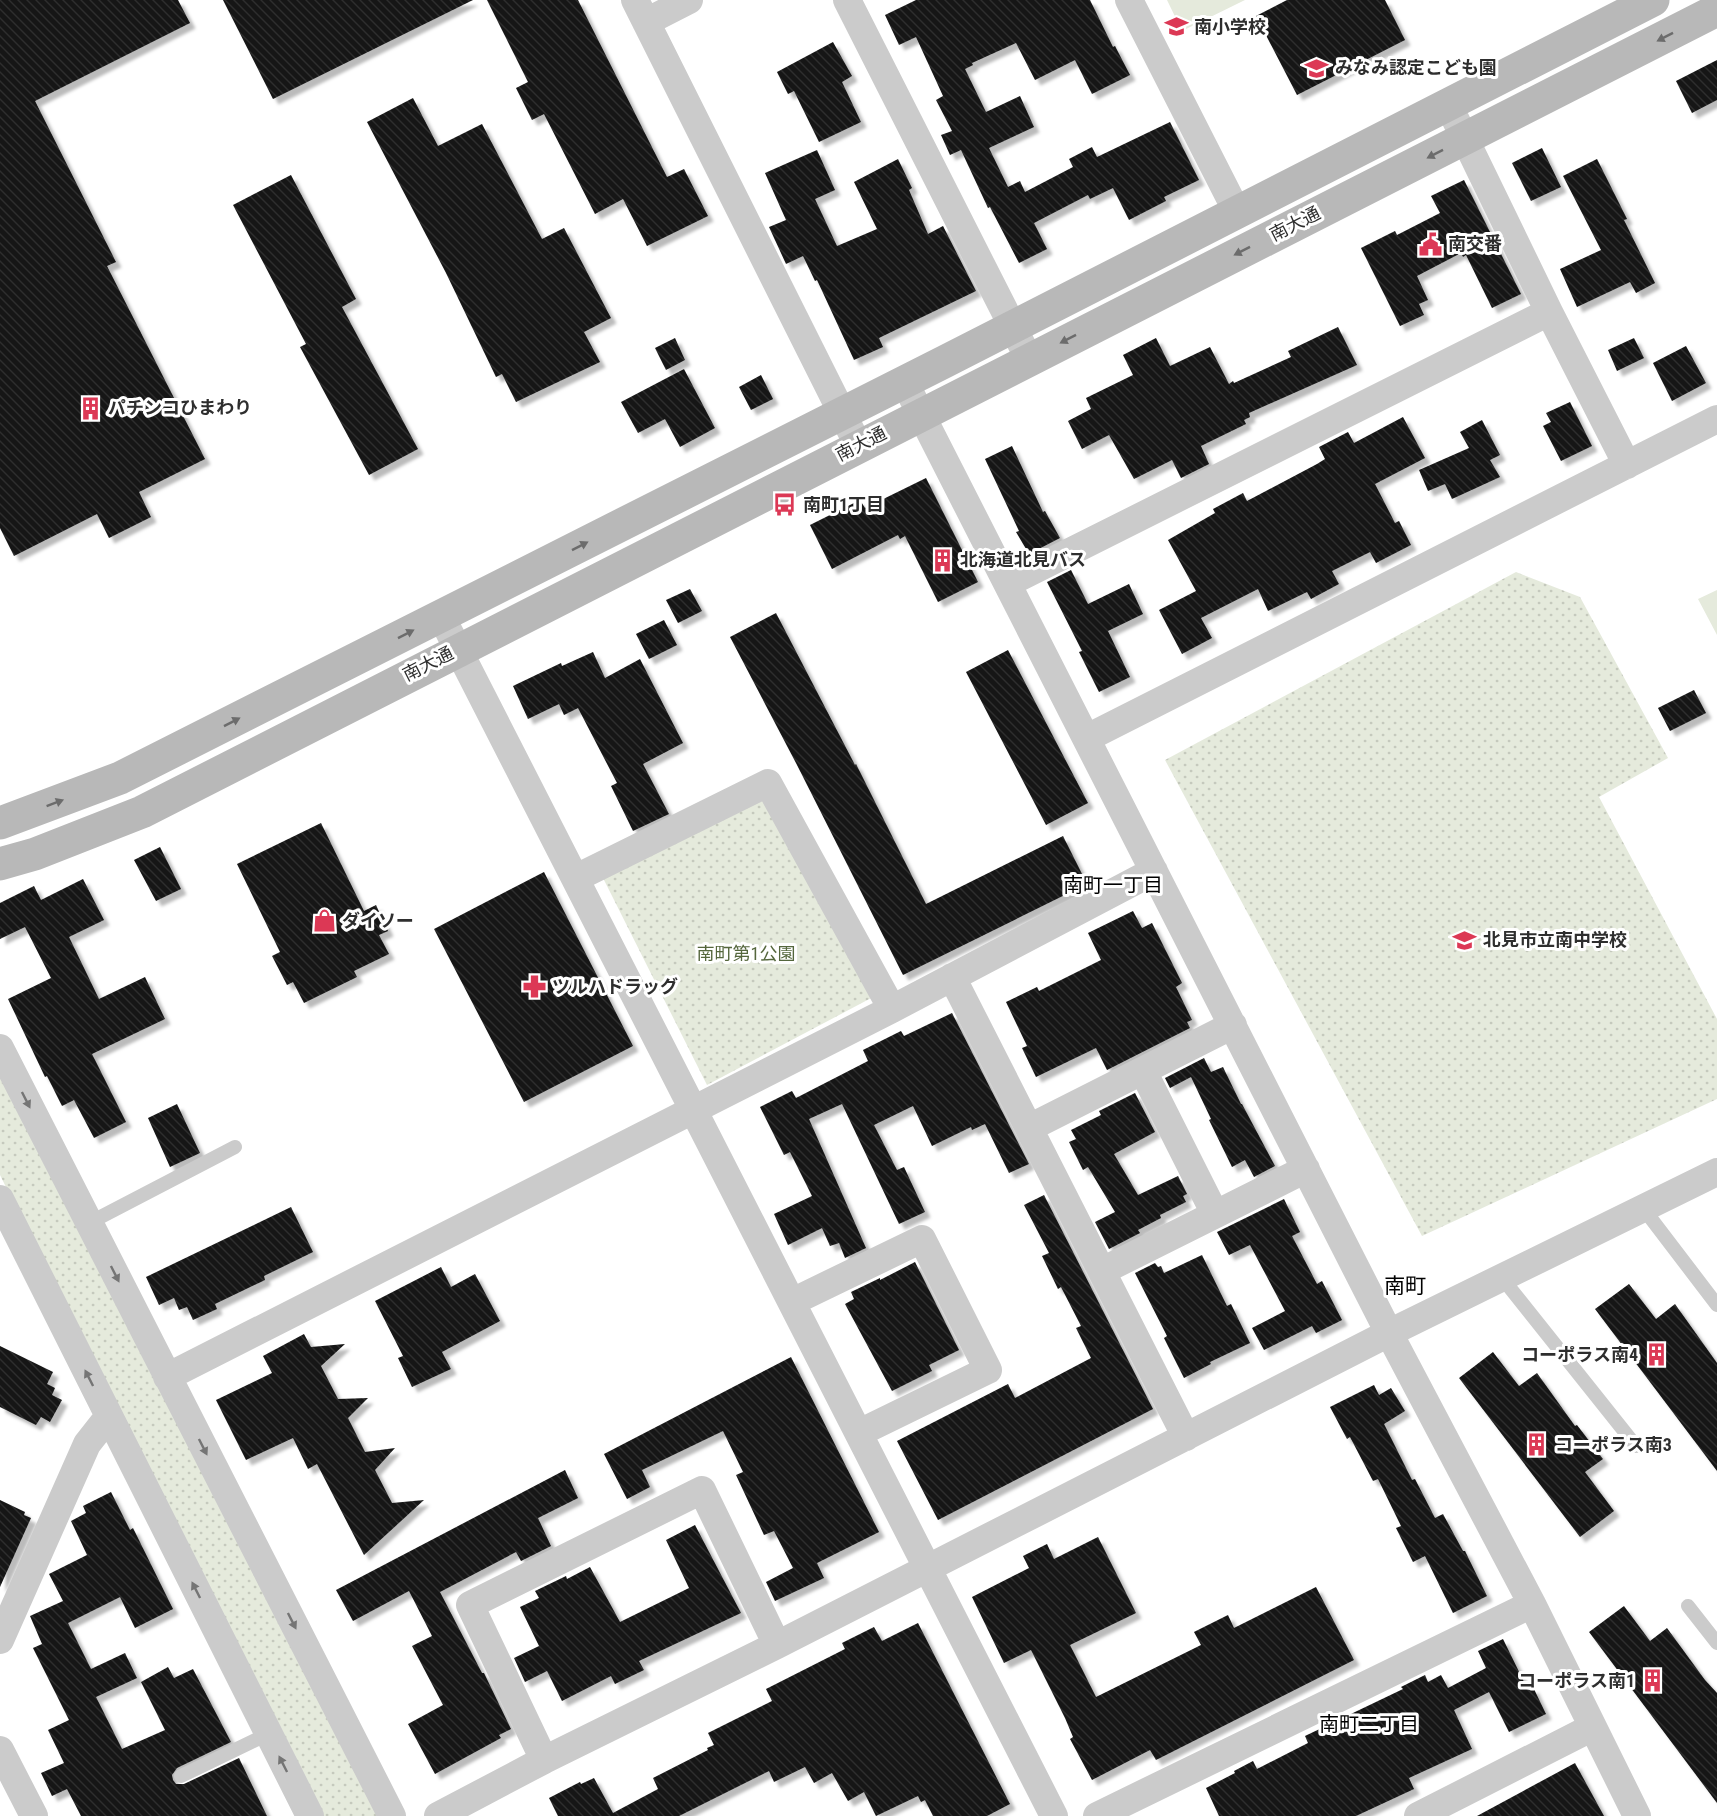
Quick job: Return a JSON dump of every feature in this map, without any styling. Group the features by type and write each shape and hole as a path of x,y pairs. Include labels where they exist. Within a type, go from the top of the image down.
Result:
{"street":[{"path":"689,0 640,11 858,445"},
{"path":"847,0 1029,359"},
{"path":"1129,0 1237,212"},
{"name":"南大通","path":"0,823 120,778 1653,0"},
{"name":"南大通","path":"0,864 35,854 142,812 858,445 1717,10"},
{"path":"1448,104 1549,312 1627,465"},
{"path":"1008,584 1549,312"},
{"path":"904,381 1389,1333 1532,1604 1637,1816"},
{"path":"1087,738 1717,418"},
{"path":"441,616 1054,1816"},
{"path":"576,878 768,783 892,1009"},
{"path":"167,1377 892,1009 1154,871"},
{"path":"952,977 1186,1437"},
{"path":"1029,1128 1233,1025"},
{"path":"0,1048 392,1816"},
{"path":"1143,1071 1215,1214"},
{"path":"1101,1271 1306,1169"},
{"path":"438,1816 544,1760 777,1645 1389,1333 1717,1172"},
{"path":"0,1199 310,1816"},
{"path":"792,1302 922,1239 988,1370 859,1433"},
{"path":"0,1640 87,1444 108,1416"},
{"path":"544,1760 470,1605 491,1594 702,1490 777,1645"},
{"path":"1097,1816 1532,1604"},
{"path":"1418,1816 1593,1727"},
{"path":"0,1750 34,1816"}],"lane":[{"path":"89,1223 235,1147"},
{"path":"1643,1208 1717,1305"},
{"path":"1502,1278 1636,1446"},
{"path":"1688,1606 1717,1643"},
{"path":"181,1776 268,1734"}],"green space":[{"path":"1167,0 1245,0 1182,31"},
{"name":"北見市立南中学校","path":"1516,572 1580,597 1668,758 1599,797 1717,1019 1717,1099 1422,1236 1165,760"},
{"path":"1717,590 1717,635 1698,599"},
{"name":"南町第1公園","path":"767,795 875,996 707,1085 602,876"},
{"path":"0,1066 381,1816 323,1816 106,1389 0,1175"}],"building":[{"path":"0,0 178,0 190,23 35,101 116,262 107,266 205,459 139,492 151,517 109,538 97,514 14,556 0,528"},
{"path":"223,0 473,0 273,99"},
{"path":"487,0 578,0 667,177 684,169 708,216 647,246 623,199 595,214 544,114 532,120 516,88 528,82"},
{"path":"916,0 1090,0 1113,47 1115,46 1130,75 1092,94 1075,60 1035,80 1016,43 972,63 973,65 965,69 986,112 1020,96 1034,127 989,148 1008,187 1020,181 1025,192 1073,167 1069,159 1092,147 1097,157 1170,122 1199,180 1164,197 1166,201 1129,220 1113,188 1090,199 1088,195 1034,223 1047,249 1019,263 990,207 988,208 961,150 950,155 941,135 952,131 936,100 943,96 916,37 899,45 885,15"},
{"name":"みなみ認定こども園","path":"1287,0 1385,0 1405,40 1297,95 1256,16"},
{"path":"833,42 852,76 842,82 861,122 819,142 794,91 788,94 777,72"},
{"path":"1717,60 1717,100 1692,113 1676,81"},
{"path":"413,98 438,146 482,124 542,239 564,228 611,318 584,332 600,362 516,402 502,374 496,377 446,273 367,122"},
{"path":"1542,148 1561,187 1531,201 1512,163"},
{"path":"817,150 835,190 815,199 837,246 877,229 854,182 898,159 912,188 909,190 928,234 943,226 976,291 879,338 883,347 854,360 817,280 815,281 803,256 786,264 769,227 786,220 765,173"},
{"path":"1597,159 1655,283 1636,293 1630,282 1577,307 1560,269 1601,250 1563,176"},
{"path":"291,175 356,299 342,307 418,449 369,475 300,347 306,344 233,205"},
{"path":"1464,180 1521,294 1492,308 1466,255 1463,257 1461,253 1417,276 1428,300 1419,304 1424,315 1400,326 1361,248 1395,231 1397,235 1440,213 1431,196"},
{"path":"1338,327 1357,365 1249,413 1250,417 1244,420 1246,424 1201,446 1209,464 1181,478 1172,460 1134,479 1109,435 1082,449 1068,421 1091,409 1086,398 1133,375 1123,355 1156,338 1170,366 1210,347 1229,384 1291,357 1288,351"},
{"path":"675,338 685,360 666,370 655,348"},
{"path":"1634,338 1644,358 1617,371 1608,350"},
{"path":"1686,346 1706,383 1672,401 1653,363"},
{"path":"684,369 715,428 680,447 665,419 638,433 621,402"},
{"path":"761,375 773,399 751,410 739,387"},
{"path":"1570,402 1592,446 1561,461 1543,426 1551,422 1546,413"},
{"path":"1403,417 1425,458 1375,484 1395,523 1399,521 1411,545 1376,563 1370,552 1332,571 1339,584 1311,599 1307,592 1268,611 1258,589 1201,618 1212,638 1182,654 1159,610 1196,591 1168,540 1215,513 1213,509 1243,493 1247,501 1317,464 1325,459 1319,447 1348,432 1354,443"},
{"path":"1482,420 1500,455 1490,460 1500,477 1452,499 1445,484 1428,491 1419,470 1469,448 1460,432"},
{"path":"1012,446 1043,512 1045,511 1060,538 1029,554 1016,532 1019,531 985,459"},
{"name":"北海道北見バス","path":"926,478 978,582 938,602 905,536 900,539 898,535 832,569 810,525 860,500 865,508"},
{"path":"1071,570 1088,604 1129,584 1143,614 1108,631 1130,677 1099,692 1079,652 1082,651 1047,582"},
{"path":"690,589 702,611 678,623 666,600"},
{"path":"776,613 856,764 926,904 1063,836 1087,884 903,975 730,637"},
{"path":"664,620 677,645 649,659 636,634"},
{"path":"1008,650 1088,803 1046,825 966,672"},
{"path":"593,652 605,678 640,659 683,743 643,764 669,814 633,831 611,786 617,783 578,708 564,715 559,704 528,719 513,686 561,663 562,666"},
{"path":"1694,690 1706,713 1670,731 1658,708"},
{"name":"ダイソー","path":"321,823 364,911 376,905 388,931 379,935 389,954 354,971 357,977 304,1003 293,982 287,985 272,956 280,952 237,864"},
{"path":"160,847 181,889 156,901 134,860"},
{"name":"ツルハドラッグ","path":"544,872 633,1046 524,1102 434,929"},
{"path":"83,879 104,920 69,937 99,999 145,977 165,1019 92,1054 126,1122 94,1138 74,1100 62,1106 47,1076 45,1077 8,999 51,978 25,927 0,939 0,903 34,886 41,900"},
{"path":"1133,911 1142,928 1152,923 1182,983 1176,987 1192,1020 1187,1022 1190,1028 1107,1070 1096,1048 1036,1077 1022,1048 1027,1046 1006,1002 1037,987 1039,991 1101,960 1088,933"},
{"path":"952,1013 1029,1164 1009,1173 985,1124 972,1130 971,1127 932,1146 913,1106 874,1125 897,1170 904,1167 925,1212 899,1224 842,1104 809,1119 866,1248 845,1258 839,1243 830,1246 822,1228 788,1245 774,1214 812,1196 790,1152 784,1155 760,1107 792,1091 796,1098 868,1061 863,1050 901,1031 904,1036"},
{"path":"1204,1058 1211,1072 1223,1067 1275,1166 1254,1177 1245,1160 1232,1167 1191,1077 1170,1088 1165,1078"},
{"path":"1135,1093 1155,1132 1114,1154 1138,1195 1178,1176 1187,1194 1183,1196 1186,1202 1160,1215 1161,1218 1138,1230 1140,1233 1109,1249 1095,1222 1115,1212 1088,1167 1083,1170 1069,1142 1076,1139 1071,1130 1101,1115 1099,1111"},
{"path":"177,1104 200,1153 170,1167 148,1118"},
{"path":"1044,1195 1153,1409 938,1520 897,1441 1008,1384 1015,1398 1091,1358 1076,1328 1081,1326 1061,1287 1058,1289 1042,1256 1049,1253 1024,1205"},
{"path":"1284,1199 1300,1232 1292,1236 1317,1284 1322,1281 1342,1320 1316,1333 1312,1326 1264,1350 1252,1328 1285,1311 1250,1245 1229,1255 1217,1232"},
{"path":"291,1207 313,1252 264,1276 265,1280 215,1304 217,1309 193,1320 187,1307 179,1310 174,1298 159,1305 146,1277"},
{"path":"1202,1255 1227,1306 1231,1304 1250,1343 1210,1362 1211,1364 1184,1378 1164,1338 1167,1336 1135,1273 1155,1263 1158,1267 1161,1266 1164,1273"},
{"path":"915,1262 959,1350 929,1365 932,1371 892,1391 845,1304 854,1299 851,1292"},
{"path":"441,1267 451,1287 475,1274 500,1321 442,1352 451,1369 412,1387 398,1358 403,1356 375,1301"},
{"name":"コーポラス南4","path":"1629,1284 1656,1319 1675,1304 1717,1363 1717,1471 1595,1309"},
{"path":"304,1334 311,1347 345,1344 321,1366 338,1399 368,1398 348,1418 365,1452 395,1448 375,1470 392,1503 424,1500 364,1555 317,1464 308,1469 293,1438 246,1460 216,1400 272,1373 263,1356"},
{"path":"0,1346 53,1372 47,1384 55,1388 52,1395 62,1400 50,1422 41,1417 36,1425 0,1407"},
{"name":"コーポラス南3","path":"1493,1352 1519,1386 1537,1373 1575,1426 1577,1425 1603,1459 1585,1472 1614,1511 1580,1537 1459,1378"},
{"path":"791,1357 879,1532 817,1563 824,1578 775,1601 766,1582 793,1568 774,1531 764,1535 736,1475 743,1472 723,1431 642,1470 650,1487 627,1499 604,1454"},
{"path":"1374,1385 1379,1395 1391,1388 1405,1411 1384,1424 1412,1480 1415,1479 1435,1518 1443,1514 1465,1551 1487,1596 1453,1613 1425,1556 1413,1562 1396,1528 1401,1526 1378,1479 1373,1481 1350,1437 1347,1439 1330,1407"},
{"path":"565,1470 578,1498 538,1518 551,1546 521,1561 516,1552 440,1592 511,1729 499,1735 501,1738 435,1774 408,1724 443,1705 412,1646 432,1636 409,1591 353,1621 336,1590"},
{"path":"111,1492 130,1530 133,1528 173,1609 135,1628 120,1597 68,1623 91,1669 125,1653 137,1678 96,1697 122,1749 165,1730 141,1682 168,1667 174,1678 193,1669 231,1742 177,1768 172,1775 173,1780 176,1784 184,1784 239,1758 267,1816 81,1816 67,1789 52,1796 41,1773 64,1763 48,1730 69,1720 33,1648 42,1644 30,1616 63,1601 49,1574 87,1555 71,1521 86,1513 83,1506"},
{"path":"0,1500 25,1512 24,1515 31,1518 0,1587"},
{"path":"695,1525 741,1613 639,1661 644,1670 615,1684 611,1676 562,1701 547,1671 525,1682 514,1658 539,1646 520,1607 539,1598 535,1591 590,1567 620,1622 689,1588 666,1540"},
{"path":"1098,1537 1136,1613 1070,1645 1096,1697 1201,1645 1194,1632 1228,1615 1234,1628 1316,1587 1354,1660 1156,1760 1150,1750 1092,1780 1070,1739 1073,1737 1065,1718 1031,1650 1004,1663 972,1597 1029,1568 1023,1556 1047,1544 1054,1559"},
{"name":"コーポラス南1","path":"1624,1606 1650,1641 1667,1628 1717,1693 1717,1803 1589,1632"},
{"path":"918,1623 1010,1804 987,1816 933,1816 925,1800 921,1802 918,1796 876,1816 864,1792 848,1801 832,1773 814,1783 805,1767 774,1782 769,1771 679,1816 558,1816 549,1798 580,1782 581,1784 594,1778 613,1813 658,1789 653,1778 714,1745 708,1733 772,1701 766,1689 845,1649 842,1643 874,1627 882,1641"},
{"path":"1503,1639 1528,1690 1533,1687 1546,1714 1509,1732 1489,1692 1454,1710 1472,1749 1409,1778 1414,1789 1356,1816 1219,1816 1206,1788 1253,1761 1257,1769 1308,1743 1305,1736 1403,1689 1401,1687 1425,1675 1428,1682 1441,1675 1448,1688 1486,1668 1478,1651"},
{"path":"1575,1763 1604,1816 1477,1816"}],"place":[{"name":"南小学校","path":"1176,27"},
{"name":"みなみ認定こども園","path":"1317,68"},
{"name":"南交番","path":"1430,244"},
{"name":"パチンコひまわり","path":"90,408"},
{"name":"南町1丁目","path":"785,505"},
{"name":"北海道北見バス","path":"942,560"},
{"name":"ダイソー","path":"324,921"},
{"name":"北見市立南中学校","path":"1465,940"},
{"name":"ツルハドラッグ","path":"534,987"},
{"name":"コーポラス南4","path":"1656,1355"},
{"name":"コーポラス南3","path":"1537,1445"},
{"name":"コーポラス南1","path":"1653,1681"}],"district":[{"name":"南町一丁目","path":"1113,885"},
{"name":"南町","path":"1405,1286"},
{"name":"南町二丁目","path":"1369,1724"}]}
